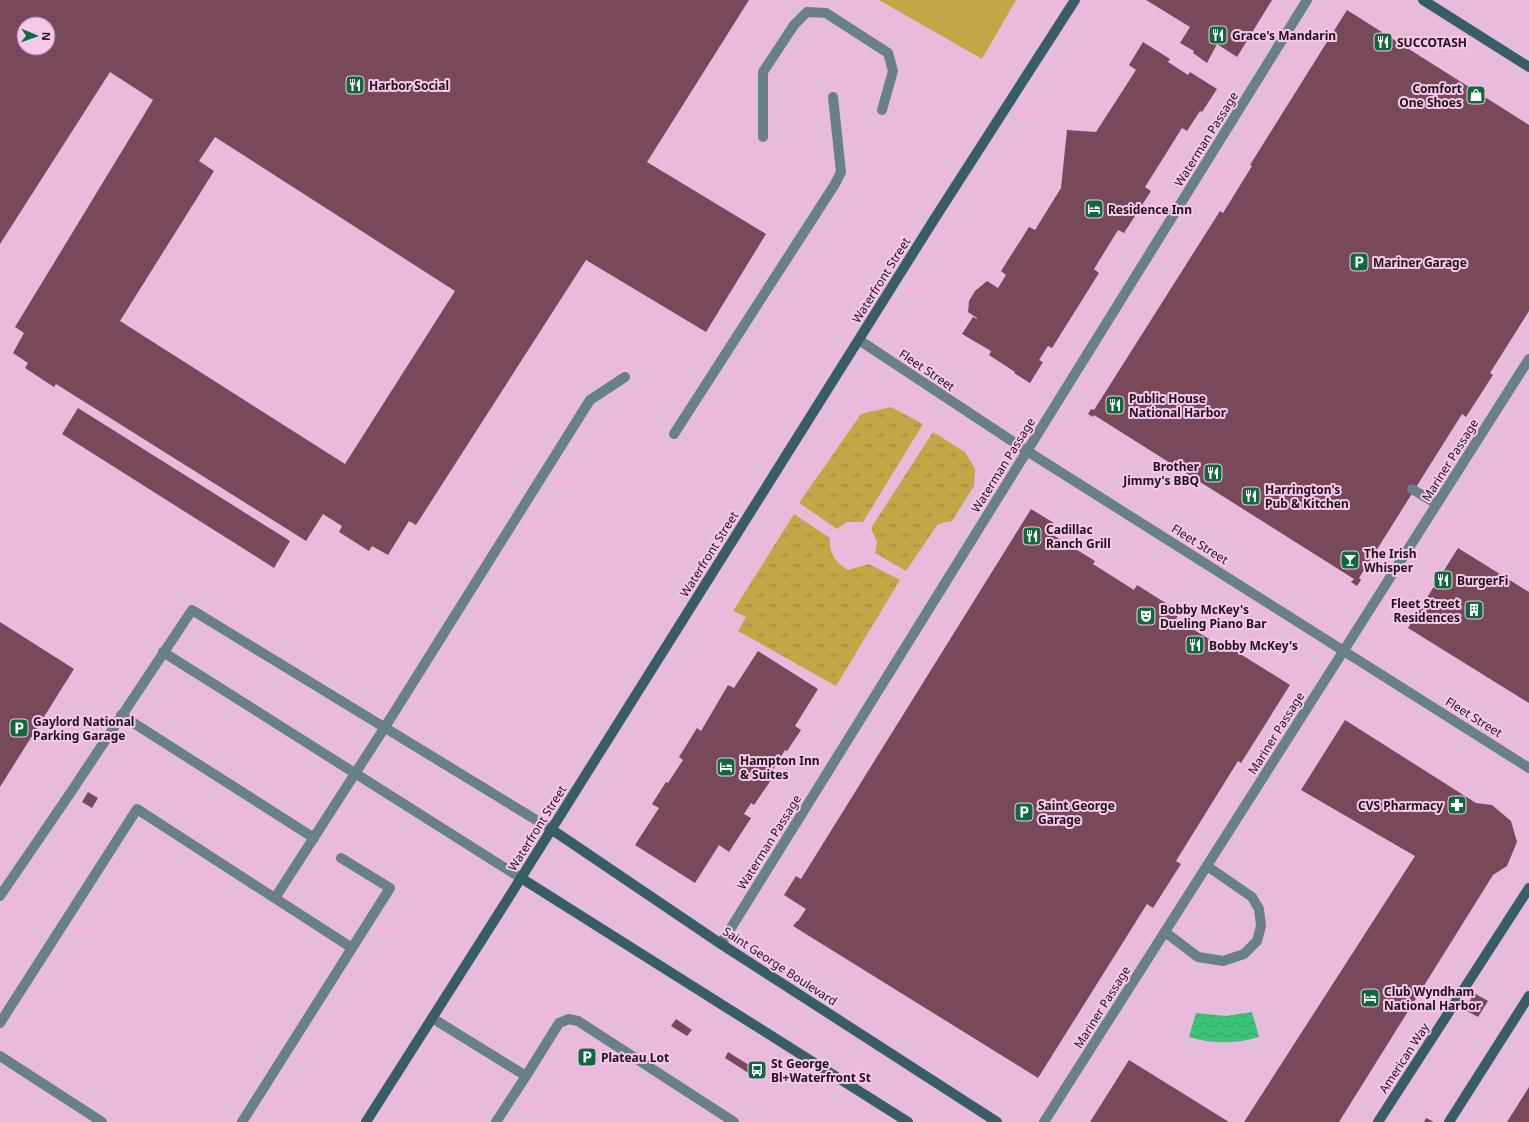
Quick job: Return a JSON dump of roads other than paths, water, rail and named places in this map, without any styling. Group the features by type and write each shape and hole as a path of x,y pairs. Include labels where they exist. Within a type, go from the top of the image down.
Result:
{"street":[{"name":"Waterfront Street","path":"366,1122 1075,0"},
{"name":"Waterman Passage","path":"721,944 1307,0"},
{"path":"1423,0 1529,67"},
{"path":"763,137 763,72 794,24 807,12 826,13 888,53 893,71 882,110"},
{"path":"674,434 836,184 841,172 833,97"},
{"name":"Fleet Street","path":"859,340 1027,452 1344,650 1529,768"},
{"name":"Mariner Passage","path":"1044,1122 1529,359"},
{"path":"275,898 385,727 590,400 625,377"},
{"path":"1412,489 1437,504"},
{"path":"0,896 192,610 551,829"},
{"path":"163,652 908,1122"},
{"path":"121,715 314,838"},
{"path":"0,1023 137,810 352,948"},
{"name":"Saint George Boulevard","path":"551,829 721,944 997,1122"},
{"path":"242,1122 390,888 341,858"},
{"path":"1164,932 1198,957 1223,961 1244,954 1257,941 1261,926 1260,909 1252,897 1207,866"},
{"name":"American Way","path":"1378,1122 1529,888"},
{"path":"1449,1122 1529,996"},
{"path":"432,1018 526,1076"},
{"path":"496,1122 560,1023 569,1020 578,1021 734,1122"},
{"path":"0,1056 102,1122"}],"water":[{"path":"1252,1012 1259,1037 1233,1042 1215,1042 1189,1037 1196,1013 1226,1016"}],"place":[{"name":"Grace's Mandarin","path":"1218,35"},
{"name":"SUCCOTASH","path":"1383,42"},
{"name":"Harbor Social","path":"355,85"},
{"name":"Comfort One Shoes","path":"1476,95"},
{"name":"Residence Inn","path":"1094,209"},
{"name":"Mariner Garage","path":"1359,262"},
{"name":"Public House National Harbor","path":"1115,405"},
{"name":"Brother Jimmy's BBQ","path":"1213,473"},
{"name":"Harrington's Pub & Kitchen","path":"1251,496"},
{"name":"Cadillac Ranch Grill","path":"1032,536"},
{"name":"The Irish Whisper","path":"1350,560"},
{"name":"BurgerFi","path":"1443,580"},
{"name":"Fleet Street Residences","path":"1474,610"},
{"name":"Bobby McKey's Dueling Piano Bar","path":"1146,616"},
{"name":"Bobby McKey's","path":"1195,645"},
{"name":"Gaylord National Parking Garage","path":"19,728"},
{"name":"Hampton Inn & Suites","path":"726,767"},
{"name":"CVS Pharmacy","path":"1457,805"},
{"name":"Saint George Garage","path":"1024,812"},
{"name":"Club Wyndham National Harbor","path":"1370,998"},
{"name":"Plateau Lot","path":"587,1057"},
{"name":"St George Bl+Waterfront St","path":"757,1070"}]}
